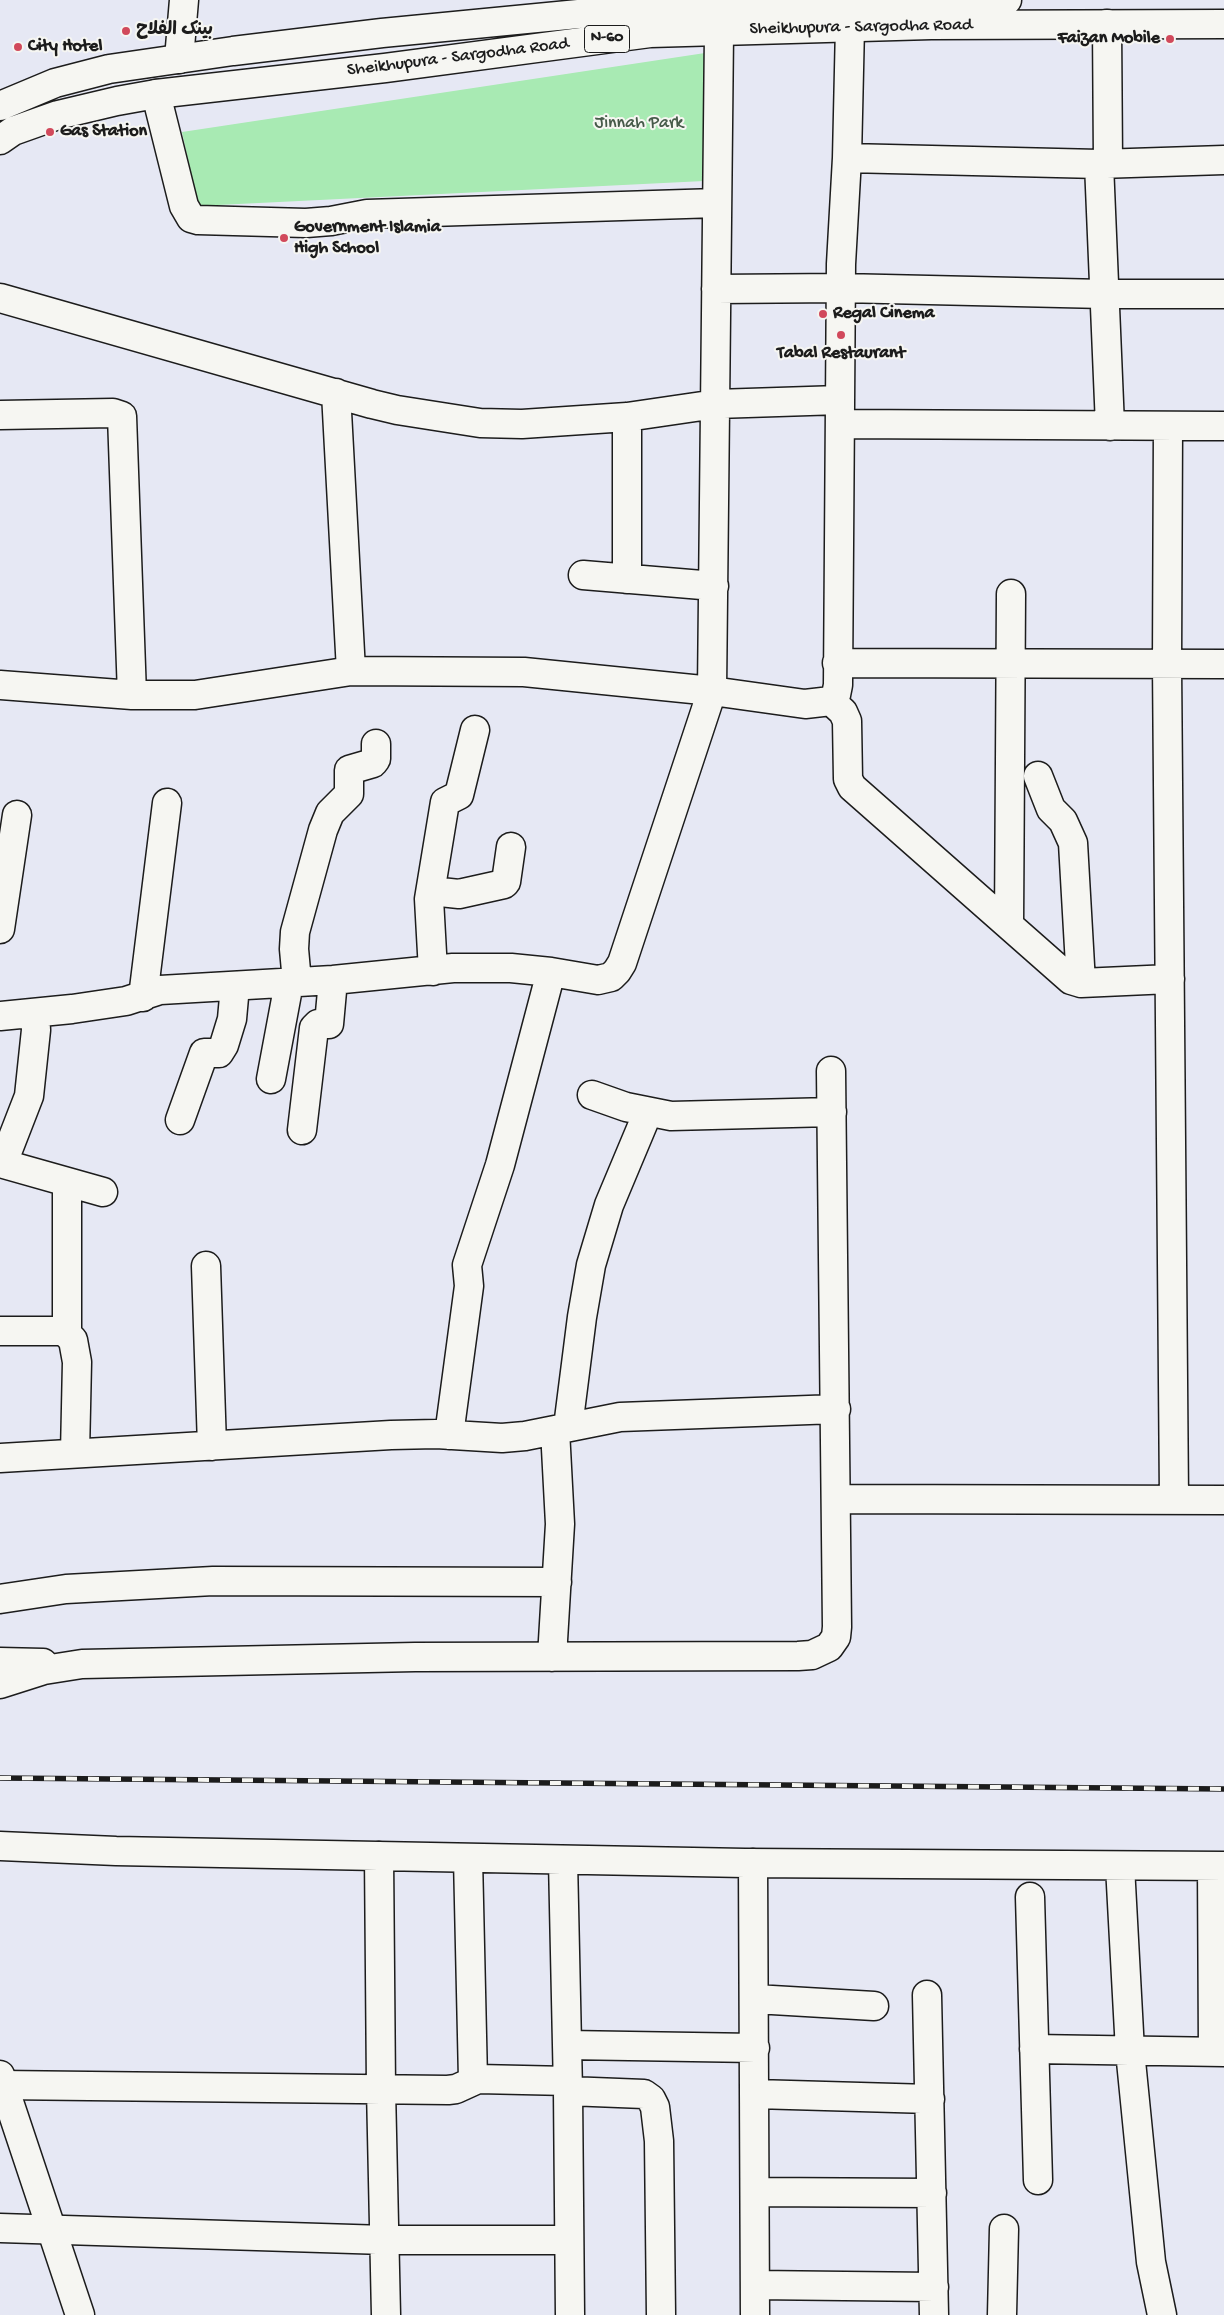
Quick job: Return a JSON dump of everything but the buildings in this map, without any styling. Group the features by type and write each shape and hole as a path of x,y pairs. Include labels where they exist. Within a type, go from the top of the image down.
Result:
{"main road":[{"path":"179,59 184,0"},
{"name":"Sheikhupura - Sargodha Road","path":"0,106 64,81 109,69 382,34 648,4 717,13 851,10 964,0 1007,0"},
{"path":"0,685 132,695 195,696 351,671 524,672 712,691 805,704 831,701 836,695 838,685 841,288 851,10"},
{"name":"Sheikhupura - Sargodha Road","path":"851,10 1107,24 1224,24"},
{"path":"0,1016 81,1008 143,997 152,991 160,990 333,980 453,968 511,968 551,972 598,980 611,977 622,963 712,691 716,404 717,13"},
{"name":"Sheikhupura - Sargodha Road","path":"0,140 13,131 58,115 117,100 386,68 650,33 717,13"},
{"path":"1107,24 1104,294 1110,426"},
{"path":"382,34 386,68"},
{"path":"156,94 184,206 191,218 198,220 306,222 331,221 367,214 717,203"},
{"path":"847,158 1104,164 1224,160"},
{"path":"716,289 841,288 1104,294 1224,294"},
{"path":"0,298 397,410 480,423 522,424 628,417 716,404 1110,426 1224,426"},
{"path":"336,393 351,671"},
{"path":"0,415 113,413 122,416 132,695"},
{"path":"628,417 628,579"},
{"path":"1168,426 1167,664 1174,1499"},
{"path":"583,575 714,586"},
{"path":"1009,925 1011,594"},
{"path":"837,662 1224,664"},
{"path":"831,701 843,712 847,722 848,779 852,787 1071,980 1081,984 1170,979"},
{"path":"433,971 430,891 445,802 459,795 475,730"},
{"path":"270,1079 267,1039 293,983 296,926 323,830 330,813 349,794 349,770 373,763 376,759 376,744"},
{"path":"1038,776 1052,809 1063,821 1073,843 1081,984"},
{"path":"143,997 167,803"},
{"path":"0,929 16,815"},
{"path":"430,891 459,894 504,884 506,882 511,847"},
{"path":"448,1435 469,1286 467,1264 500,1165 551,972"},
{"path":"302,1130 314,1026 329,1024 333,980"},
{"path":"180,1120 204,1053 220,1052 224,1045 232,1019 235,986"},
{"path":"35,1013 36,1030 29,1096 1,1163 103,1192"},
{"path":"267,1039 311,1050"},
{"path":"0,1662 82,1664 415,1657 798,1656 822,1652 833,1642 838,1627 831,1071"},
{"path":"592,1095 626,1107 687,1117 832,1112"},
{"path":"552,1657 560,1524 562,1429 591,1265 609,1204 648,1112"},
{"path":"67,1182 67,1333"},
{"path":"206,1266 212,1446"},
{"path":"0,1331 53,1330 67,1333 73,1340 77,1355 75,1453"},
{"path":"0,1458 391,1435 448,1435 502,1438 562,1429 603,1419 649,1415 836,1409"},
{"path":"836,1499 1224,1500"},
{"path":"0,1599 66,1589 203,1582 307,1580 557,1582"},
{"path":"0,1684 44,1670 82,1664"},
{"path":"0,1846 116,1851 563,1860 1218,1866 1218,2052 1034,2049"},
{"path":"379,1856 381,2089 386,2315"},
{"path":"468,1858 473,2080"},
{"path":"563,1860 568,2086 570,2315"},
{"path":"753,1863 755,2315"},
{"path":"1120,1866 1130,2051 1151,2262 1162,2315"},
{"path":"1030,1897 1038,2180"},
{"path":"927,1995 934,2315"},
{"path":"755,1999 874,2006"},
{"path":"567,2044 755,2048"},
{"path":"80,2315 1,2081 456,2089 473,2080 568,2086 644,2094 651,2099 655,2106 659,2141 661,2315"},
{"path":"755,2094 930,2099"},
{"path":"755,2192 932,2192"},
{"path":"0,2228 385,2240 569,2240"},
{"path":"1002,2315 1004,2229"},
{"path":"755,2285 934,2287"}],"green space":[{"name":"Jinnah Park","path":"705,53 704,181 198,206 182,132"}],"railway":[{"path":"0,1778 1224,1789"}],"place":[{"name":"بینک الفلاح","path":"126,31"},
{"name":"Faizan Mobile","path":"1170,39"},
{"name":"City Hotel","path":"18,47"},
{"name":"Gas Station","path":"50,132"},
{"name":"Government Islamia High School","path":"284,238"},
{"name":"Regal Cinema","path":"823,314"},
{"name":"Tabal Restaurant","path":"841,335"}]}
